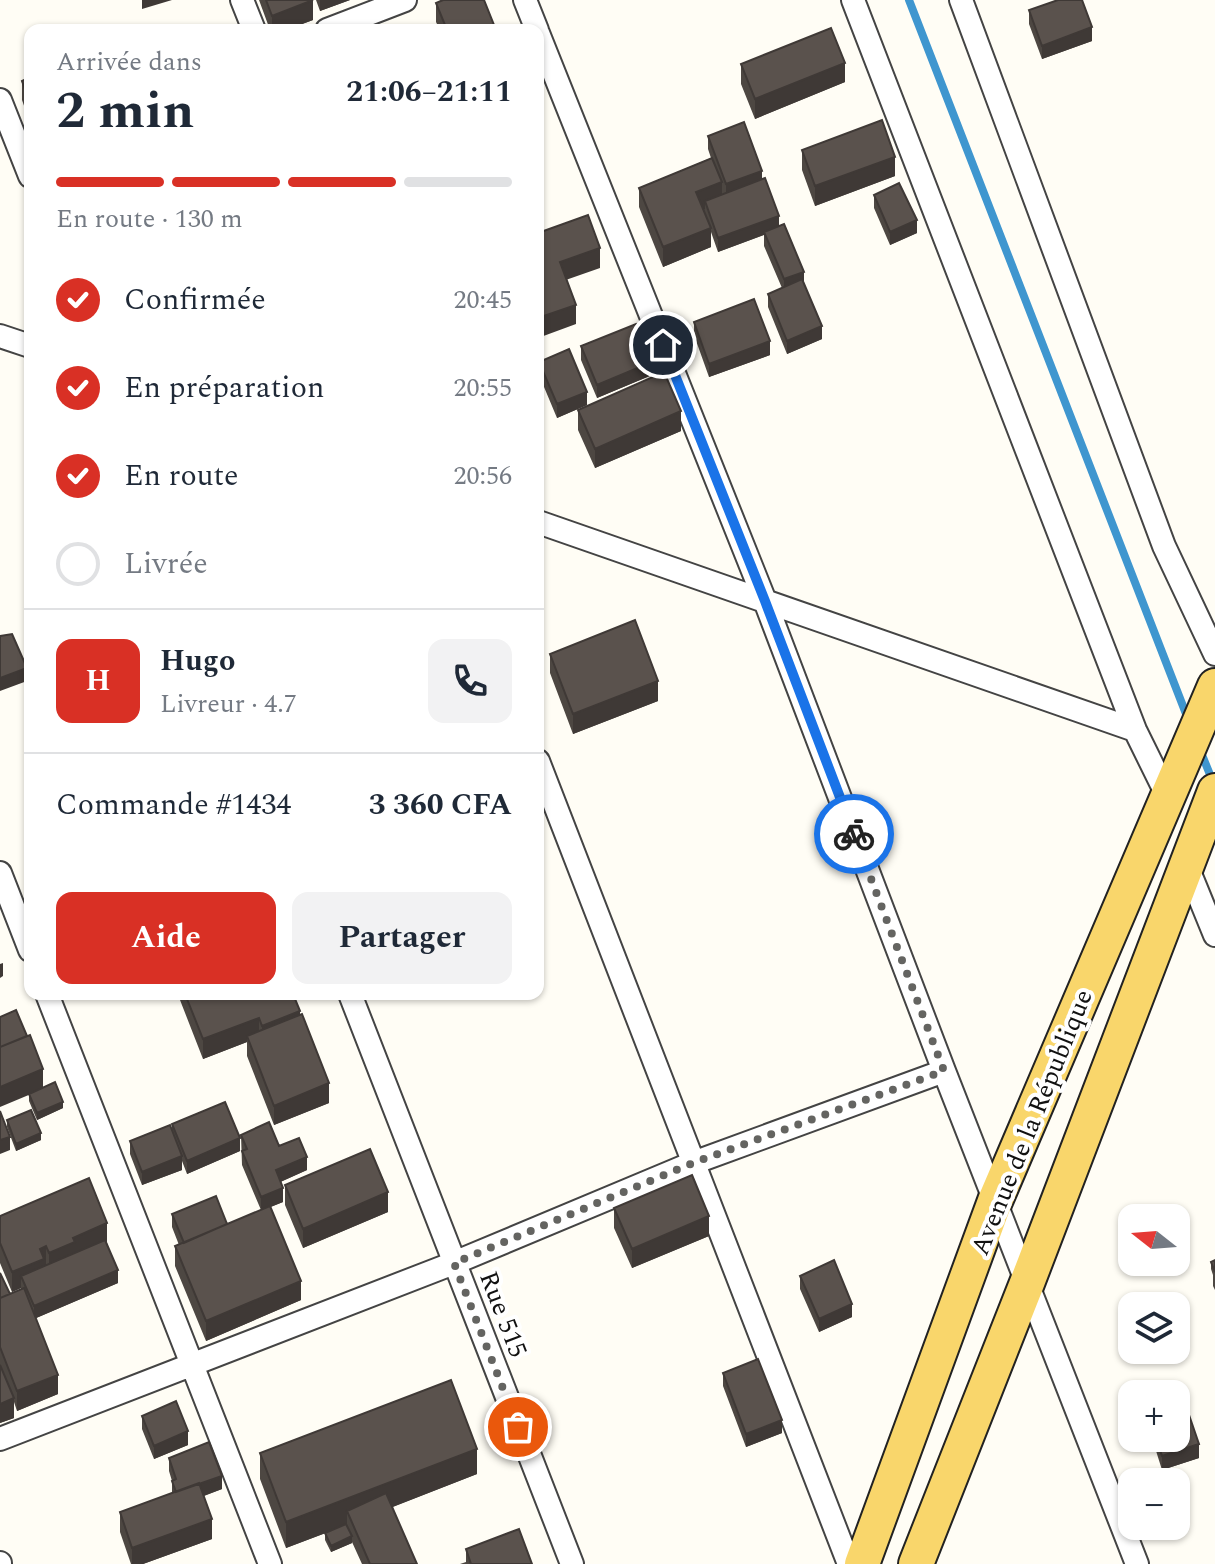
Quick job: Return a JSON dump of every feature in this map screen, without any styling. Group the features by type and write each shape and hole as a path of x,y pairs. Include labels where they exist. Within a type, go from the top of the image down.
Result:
{"main road":[{"name":"Avenue de la République","path":"862,1564 995,1201 1215,686"},
{"name":"Avenue de la République","path":"916,1564 1215,791"}],"street":[{"path":"242,0 252,24"},
{"path":"343,24 405,0"},
{"path":"525,0 534,24"},
{"path":"853,0 1135,730 1167,795"},
{"path":"961,0 1164,546 1215,654"},
{"path":"544,49 765,601 1137,1564"},
{"path":"0,100 16,150"},
{"path":"0,336 24,344"},
{"path":"544,524 1135,730"},
{"path":"544,777 849,1564"},
{"path":"1186,864 1215,935"},
{"path":"0,873 24,935"},
{"path":"49,1000 270,1564"},
{"name":"Rue 515","path":"352,1000 572,1564"},
{"path":"0,1439 454,1263 693,1163 944,1071"}],"building":[{"path":"266,0 313,0 272,16"},
{"path":"443,0 484,0 494,24 445,24 436,3"},
{"path":"1058,0 1082,0 1092,27 1042,46 1029,10"},
{"path":"831,28 845,63 755,99 741,64"},
{"path":"882,120 895,157 815,186 802,150"},
{"path":"744,122 762,171 726,184 708,136"},
{"path":"712,158 722,182 696,192 711,228 663,247 639,188"},
{"path":"765,178 779,216 718,238 705,201"},
{"path":"899,183 917,220 890,232 874,195"},
{"path":"588,215 600,248 560,262 576,305 544,316 544,231"},
{"path":"784,224 804,272 784,279 764,232"},
{"path":"802,279 822,326 787,341 768,294"},
{"path":"754,299 770,341 709,364 694,322"},
{"path":"636,324 652,362 597,385 581,346"},
{"path":"569,349 587,392 557,404 544,374 544,360"},
{"path":"664,372 681,411 595,449 578,410"},
{"path":"635,620 658,681 573,714 550,654"},
{"path":"12,634 24,661 24,669 0,678 0,636"},
{"path":"187,1000 295,1000 300,1011 262,1026 259,1018 203,1039"},
{"path":"16,1010 27,1036 0,1047 0,1017"},
{"path":"302,1014 329,1083 274,1106 247,1036"},
{"path":"30,1035 43,1069 0,1087 0,1047"},
{"path":"55,1082 63,1102 37,1113 29,1094"},
{"path":"225,1102 240,1138 187,1161 172,1124"},
{"path":"31,1110 41,1133 16,1144 7,1120"},
{"path":"0,1111 10,1137 0,1140"},
{"path":"269,1122 279,1146 299,1138 307,1157 276,1170 283,1188 261,1197 242,1151 247,1149 241,1135"},
{"path":"170,1125 182,1156 142,1172 130,1141"},
{"path":"370,1149 388,1192 303,1229 285,1185"},
{"path":"692,1175 709,1216 632,1249 614,1208"},
{"path":"89,1178 107,1223 49,1253 46,1246 40,1249 44,1259 12,1272 0,1243 0,1216"},
{"path":"216,1196 227,1224 184,1243 172,1214"},
{"path":"270,1206 301,1281 206,1321 175,1246"},
{"path":"105,1240 118,1270 34,1306 21,1276"},
{"path":"834,1260 852,1304 819,1319 800,1276"},
{"path":"0,1273 10,1294 0,1298"},
{"path":"24,1288 58,1375 17,1391 0,1347 0,1298"},
{"path":"758,1359 782,1420 746,1434 723,1373"},
{"path":"0,1365 14,1398 0,1404"},
{"path":"451,1380 477,1449 286,1522 260,1453"},
{"path":"176,1401 188,1431 154,1446 142,1416"},
{"path":"1190,1418 1199,1444 1190,1447"},
{"path":"209,1442 222,1476 176,1492 172,1481 176,1479 169,1458"},
{"path":"199,1483 212,1519 132,1548 120,1512"},
{"path":"386,1493 417,1564 370,1564 347,1511"},
{"path":"346,1524 352,1536 331,1546 325,1533"},
{"path":"519,1529 532,1564 471,1564 466,1549"}],"waterway":[{"path":"909,0 1188,719"},
{"path":"1200,750 1213,782"}],"way so far":[{"path":"518,1427 454,1263 693,1163 944,1071 854,834"}],"route":[{"path":"663,345 854,834"}]}
